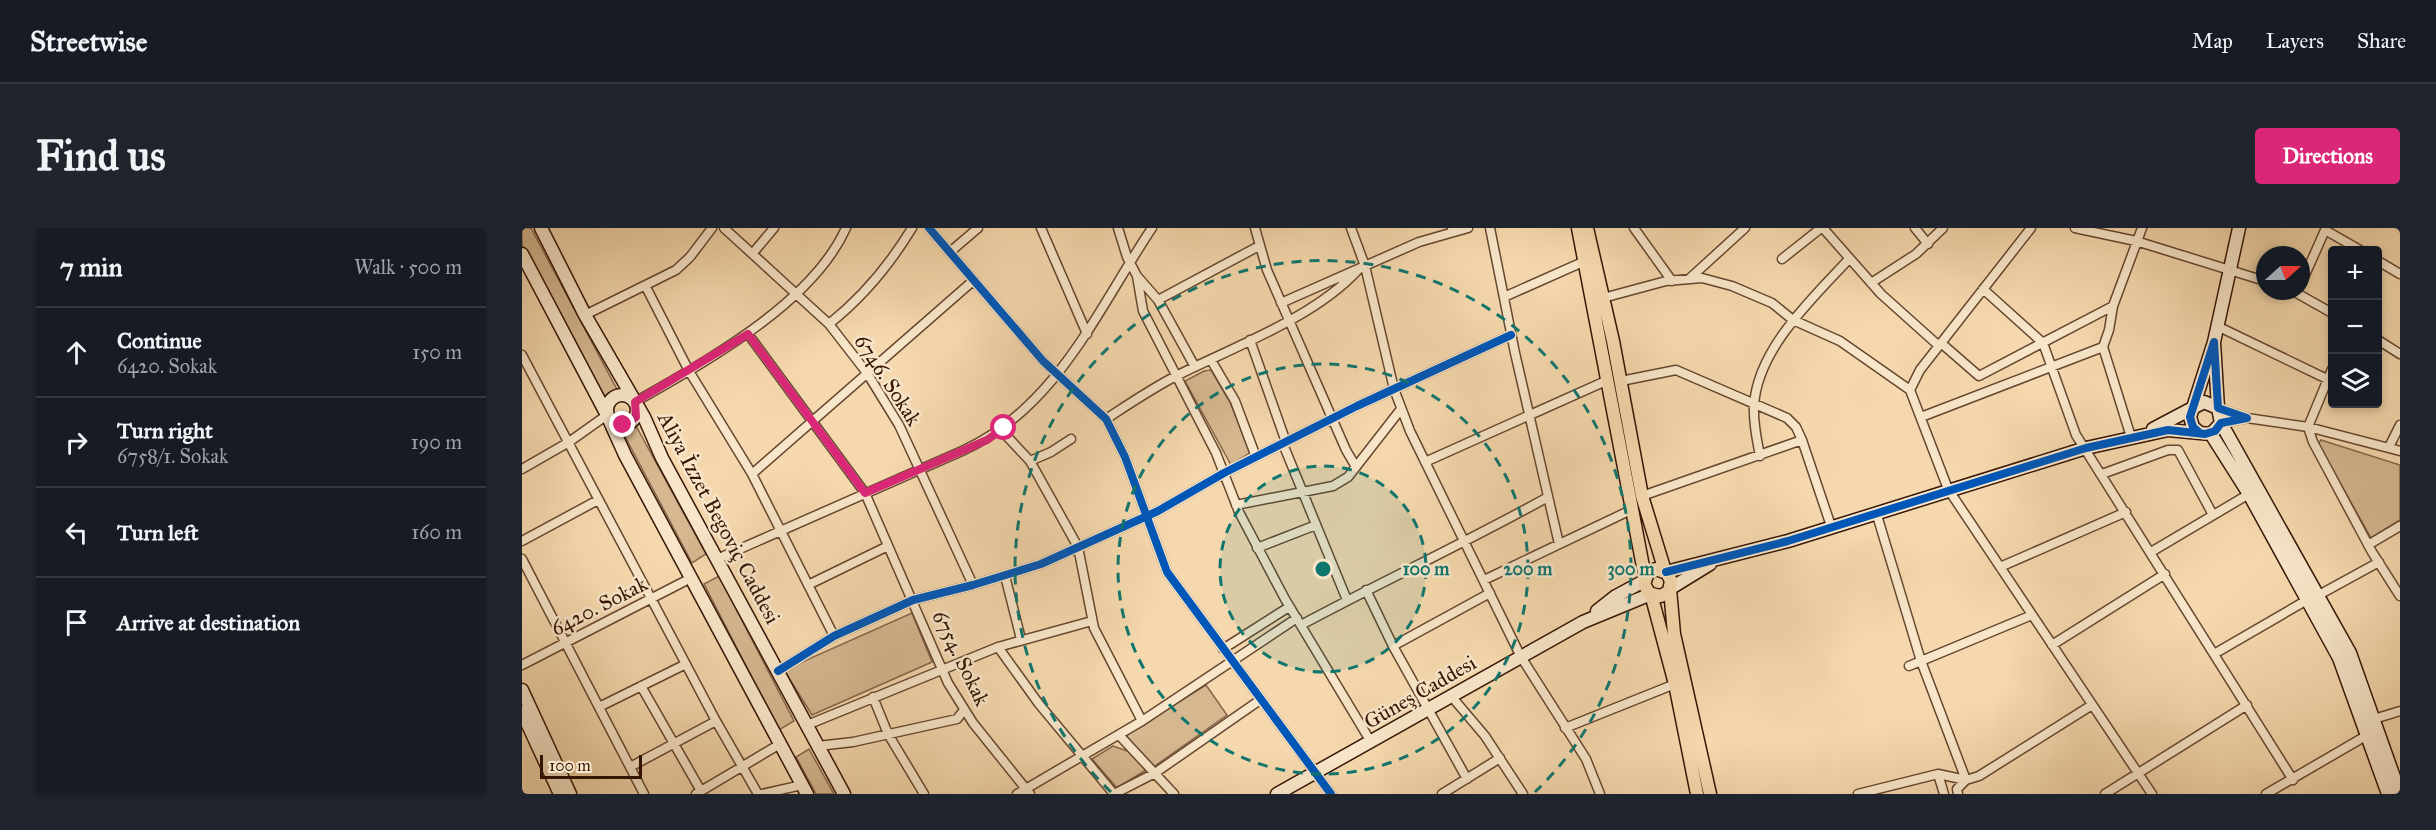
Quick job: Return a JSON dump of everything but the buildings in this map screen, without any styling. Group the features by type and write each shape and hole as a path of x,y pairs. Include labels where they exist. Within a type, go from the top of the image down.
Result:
{"main road":[{"path":"1587,229 1585,261 1642,496 1665,572"},
{"path":"1587,229 1603,298 1631,510 1645,579 1675,684 1697,794"},
{"path":"1645,579 1656,569 1665,572 1671,578 1674,634 1710,794"},
{"path":"1650,594 1661,596 1670,588"}],"street":[{"name":"Aliya İzzet Begoviç Caddesi","path":"542,228 585,315 635,402 844,794"},
{"path":"585,315 646,287 676,270 690,257 711,228"},
{"name":"6746. Sokak","path":"724,228 829,324 867,373 899,424 918,470 974,585"},
{"path":"753,253 774,228"},
{"path":"635,402 748,334 795,294 831,258 846,228"},
{"path":"829,324 860,300 899,250 912,228"},
{"path":"929,228 1058,376 1106,419 1125,457 1167,572 1331,794"},
{"path":"950,252 978,228"},
{"path":"1041,228 1087,334"},
{"path":"1118,228 1137,276 1158,300 1195,367"},
{"path":"717,559 781,528 987,440 1058,376 1087,334 1152,228"},
{"path":"1255,228 1258,246 1288,321 1356,467"},
{"path":"1352,228 1401,409 1521,657 1586,759 1600,794"},
{"path":"1281,303 1419,242 1453,230 1468,228"},
{"path":"1490,228 1528,415 1559,544"},
{"path":"1634,228 1672,281"},
{"path":"1689,279 1745,228"},
{"path":"1782,260 1822,228 1871,283 1979,376 2112,306"},
{"path":"1915,228 1928,244"},
{"path":"1871,283 1928,244 1943,228"},
{"path":"1910,390 1920,370 2031,228"},
{"path":"2075,228 2136,241 2256,278"},
{"path":"2136,436 2103,347 2109,330 2112,306 2142,228"},
{"path":"2239,228 2214,342 2190,422 2206,433 2350,653 2400,794"},
{"path":"2310,262 2325,229 2353,246"},
{"path":"1158,300 1258,246"},
{"path":"522,254 607,415 625,455 805,790 760,794 716,721 522,355"},
{"path":"1760,456 1754,419 1754,402 1766,365 1793,320 1849,259"},
{"path":"1504,297 1585,261"},
{"path":"2382,263 2400,274"},
{"path":"1106,419 1176,376 1288,321 1347,282 1362,268"},
{"path":"1137,276 1143,311 1224,473 1236,505 1257,548 1289,607 1371,742"},
{"path":"1603,298 1689,279 1702,278 1732,286 1772,303 1793,320 1840,341 1910,390 1948,489 2152,794"},
{"path":"752,474 974,280"},
{"path":"646,287 688,371 752,474 834,636"},
{"path":"1983,289 2043,343 2076,435 2293,780"},
{"path":"2310,299 2328,310"},
{"path":"2217,326 2327,379 2308,427 2313,442 2368,545 2400,596"},
{"name":"6754. Sokak","path":"748,334 865,493 942,669 964,710 1028,792"},
{"path":"777,671 834,636 913,600 1005,576 1147,516 1224,473 1333,418 1511,335"},
{"path":"1250,340 1284,443 1347,600"},
{"path":"2214,342 2221,423 2312,598 2349,679 2388,794"},
{"path":"2382,343 2400,354"},
{"path":"1921,417 2103,347"},
{"path":"1211,360 1235,401 1256,457"},
{"path":"1425,462 1528,415 1614,381 1677,370 1754,402 1787,418 1796,427 1831,526"},
{"path":"618,394 628,395 635,402 636,417 628,424 618,425 607,415 607,405 618,394"},
{"path":"2136,436 2204,402 2247,418 2308,427 2400,451"},
{"path":"1236,505 1333,486 1348,477 1401,409"},
{"path":"522,469 569,442 607,415"},
{"path":"1665,572 1716,561 2086,448 2168,430 2206,433 2221,423 2247,418"},
{"path":"2389,447 2400,425"},
{"path":"1000,430 1030,461 1078,547 1092,621 1142,722"},
{"path":"1030,461 1051,452 1071,439"},
{"path":"1642,496 1802,440"},
{"path":"2102,474 2168,450 2178,450 2213,515"},
{"path":"2151,552 2248,494"},
{"path":"1017,794 1028,792 1142,722 1231,660 1299,622 1465,543 1548,497"},
{"path":"522,541 598,500"},
{"path":"1484,580 1631,510"},
{"path":"1876,512 1921,662 1966,780"},
{"path":"2000,567 2126,512"},
{"path":"1257,548 1316,525"},
{"path":"2368,545 2400,526"},
{"path":"808,585 888,546"},
{"path":"522,560 644,794"},
{"path":"1670,588 1716,561"},
{"path":"2214,654 2379,562"},
{"path":"2052,645 2165,574"},
{"path":"2391,579 2400,575"},
{"path":"1005,576 1021,639"},
{"name":"6420. Sokak","path":"522,665 691,578"},
{"path":"1583,622 1616,596 1645,579"},
{"path":"1366,590 1393,646 1467,779"},
{"path":"1393,646 1490,593"},
{"path":"1583,622 1650,594"},
{"path":"1223,649 1289,607"},
{"path":"1909,666 2032,615"},
{"path":"807,725 998,646 1092,621"},
{"name":"Güneş Caddesi","path":"1276,794 1583,622"},
{"path":"998,646 1039,704 1114,794 1155,773 1260,700"},
{"path":"599,707 686,664"},
{"path":"1565,728 1675,684"},
{"path":"641,686 699,793 780,744"},
{"path":"522,690 570,794"},
{"path":"873,697 888,734 924,794"},
{"path":"1452,697 1500,758 1523,794"},
{"path":"1958,794 1958,789 1966,780 1989,772 2092,705"},
{"path":"2105,794 2247,705"},
{"path":"818,746 957,719 964,710"},
{"path":"2374,719 2400,711"},
{"path":"522,712 560,794"},
{"path":"630,767 716,721"},
{"path":"1119,735 1174,794"},
{"path":"2266,794 2364,736"},
{"path":"1442,794 1500,758"},
{"path":"1858,794 1938,774 1966,780"},
{"path":"1938,774 1944,794"}],"shaded area":[{"path":"522,228 531,228 621,397 608,405 522,245"},
{"path":"1211,370 1230,402 1250,453 1231,465 1185,381 1204,371"},
{"path":"635,424 706,554 692,563 621,429"},
{"path":"2321,440 2400,465 2400,520 2371,538 2318,444"},
{"path":"719,576 794,721 779,730 704,584"},
{"path":"912,613 932,662 812,715 784,670"},
{"path":"1206,685 1227,715 1152,768 1127,737 1128,733"},
{"path":"1113,746 1133,753 1146,770 1117,788 1092,759"},
{"path":"809,749 834,794 816,794 796,757"}],"cycle path":[{"path":"929,228 1043,361 1106,419 1125,457 1167,572 1331,794"},
{"path":"778,671 834,636 913,600 973,585 1041,564 1158,511 1224,473 1357,406 1511,335"},
{"path":"1666,572 1788,541 2086,448 2168,430 2205,434 2215,431 2221,423 2247,418 2218,408 2214,342 2190,417 2193,427 2200,433"}],"route":[{"path":"623,425 633,421 636,417 635,402 748,334 865,493 962,452 987,440 1004,428"}]}
